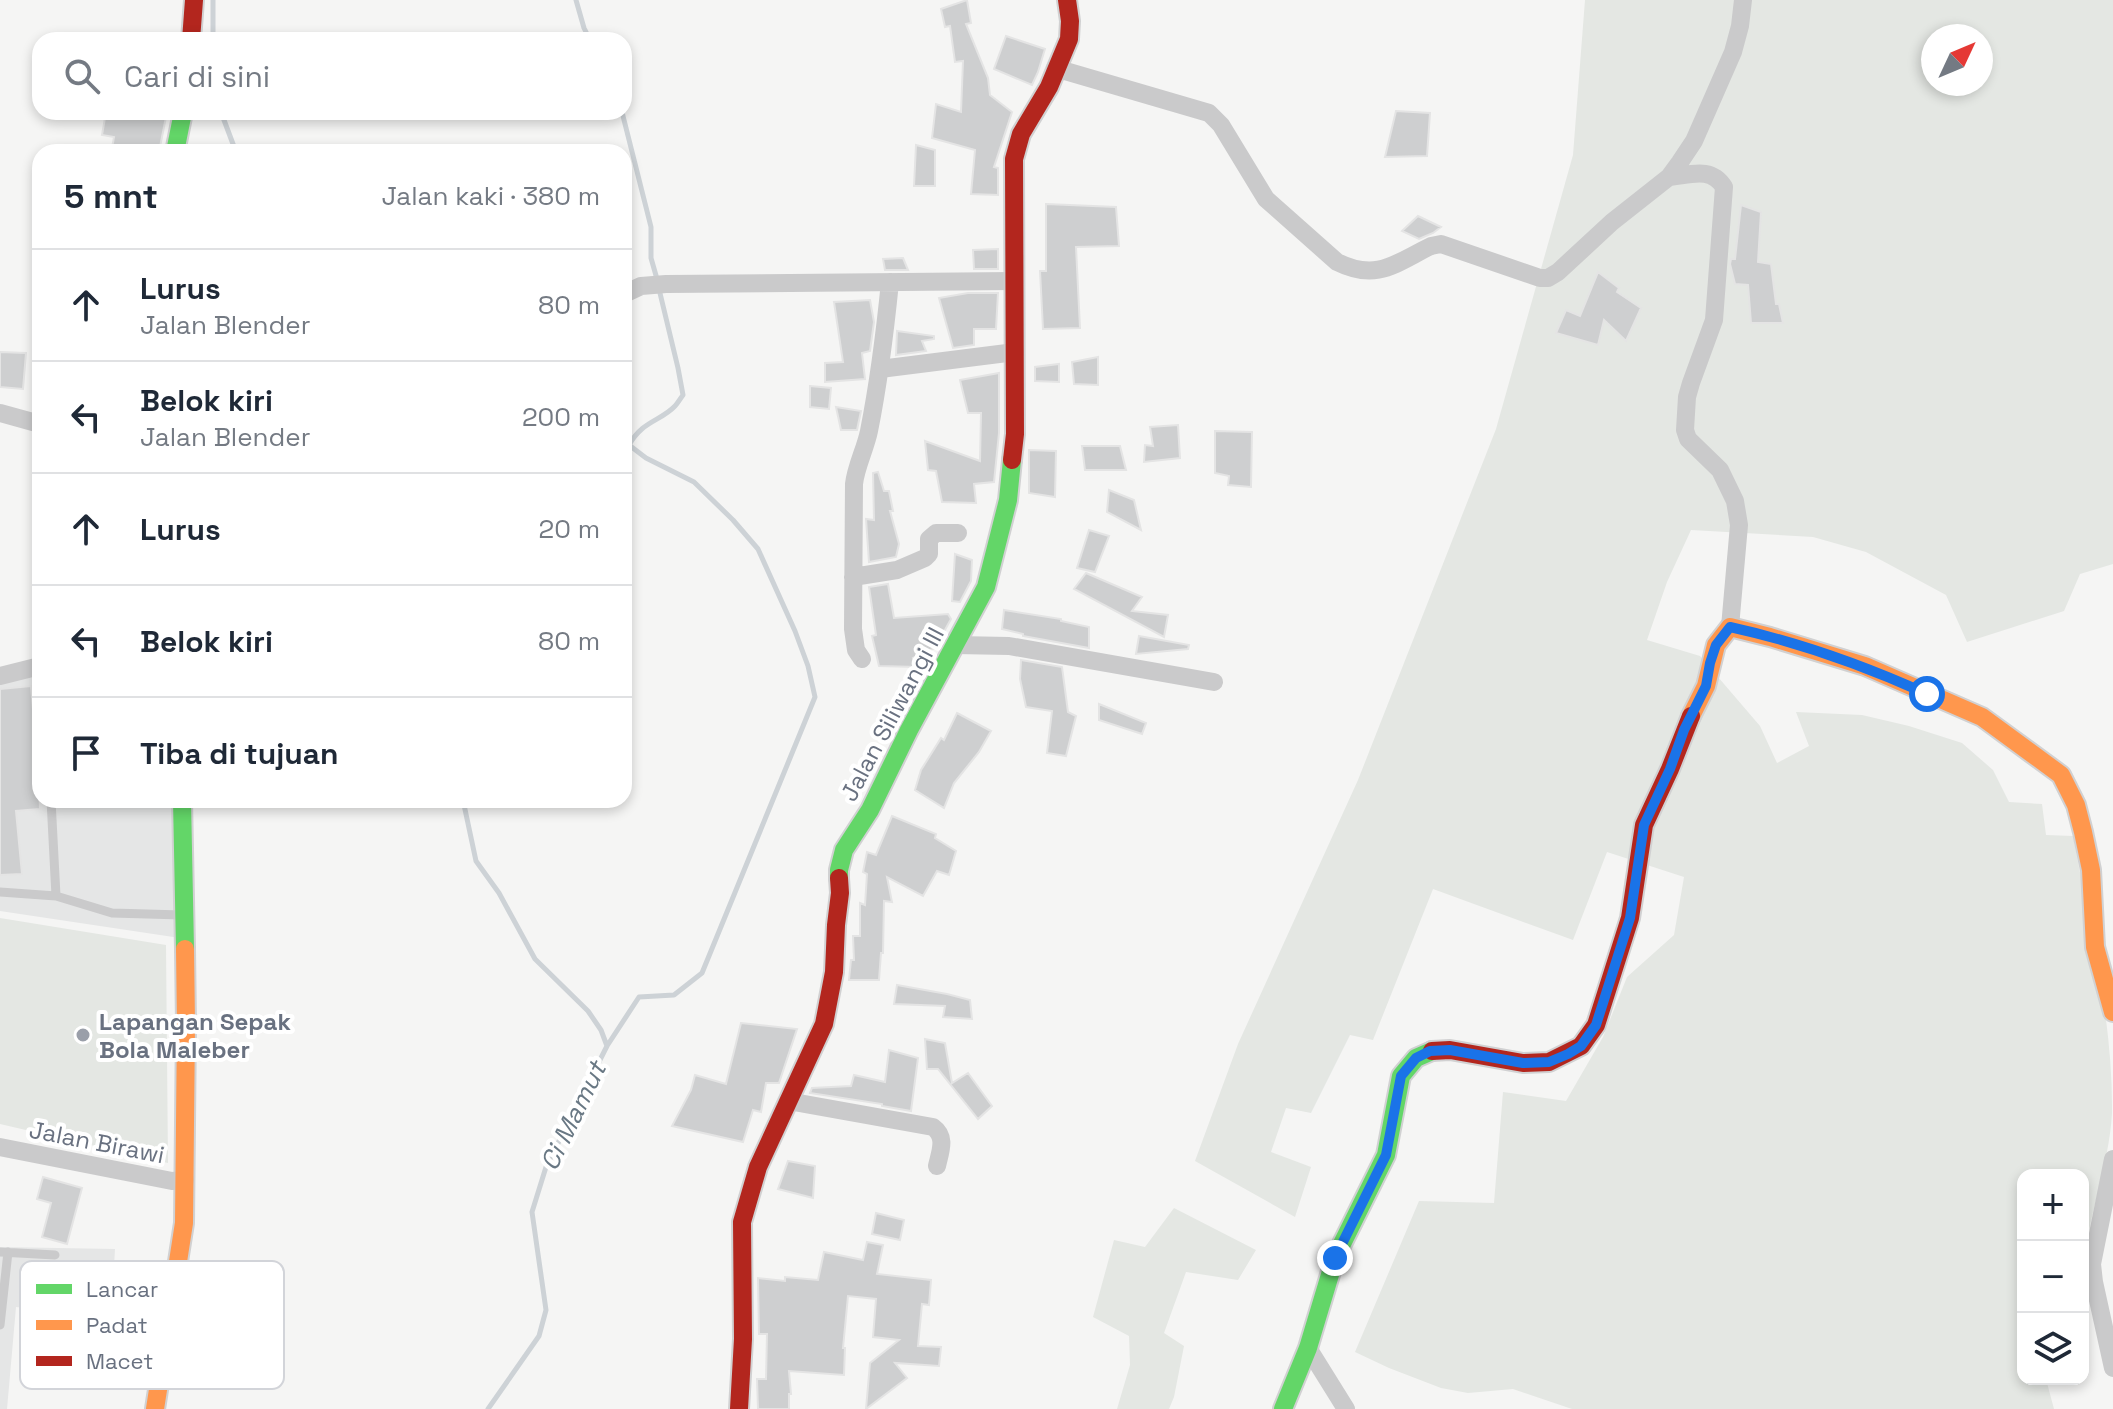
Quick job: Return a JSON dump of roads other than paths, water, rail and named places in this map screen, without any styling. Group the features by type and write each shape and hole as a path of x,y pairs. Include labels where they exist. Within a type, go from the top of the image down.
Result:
{"street":[{"path":"192,32 194,0"},
{"name":"Jalan Siliwangi III","path":"739,1409 743,1339 742,1222 758,1167 824,1024 834,972 839,870 844,850 870,810 986,587 1008,500 1015,434 1014,159 1021,134 1049,87 1069,39 1067,0"},
{"path":"1055,68 1209,113 1221,125 1266,199 1337,262 1349,268 1379,271 1441,244 1540,278 1548,278 1669,177 1694,141 1721,82 1740,26 1743,0"},
{"path":"177,144 181,120"},
{"path":"1283,1409 1308,1348 1335,1258 1386,1155 1401,1076 1416,1058 1430,1051 1450,1050 1523,1063 1549,1062 1581,1046 1596,1025 1630,918 1644,825 1706,686 1716,645 1730,627 1739,525 1735,501 1720,470 1688,439 1685,430 1687,397 1714,320 1724,187 1720,180 1708,173 1669,177"},
{"path":"632,290 660,284 1014,281"},
{"path":"862,659 854,639 855,477 865,450 880,369 890,282"},
{"path":"880,369 1015,352"},
{"path":"0,413 32,422"},
{"path":"853,577 897,570 925,558 929,554 929,539 936,533 958,533"},
{"path":"1730,627 1865,666 1982,717 2061,775 2076,805 2083,832 2091,870 2095,947 2113,1012"},
{"path":"956,645 1009,646 1214,682"},
{"path":"0,676 32,668"},
{"path":"179,1261 185,1180 186,915 182,808"},
{"path":"788,1101 933,1127 942,1141 937,1166"},
{"name":"Jalan Birawi","path":"0,1147 172,1181 185,1180"},
{"path":"2113,1159 2092,1264 2113,1368"},
{"path":"1308,1348 1346,1409"},
{"path":"155,1409 158,1389"}],"lane":[{"path":"51,808 56,896"},
{"path":"0,892 56,896 112,913 186,915"},
{"path":"0,1325 4,1252 55,1255"}],"waterway":[{"name":"Ci Mamut","path":"213,0 213,32"},
{"path":"576,0 586,32"},
{"name":"Ci Mamut","path":"224,120 233,144"},
{"path":"624,120 630,144"},
{"path":"632,152 651,227 651,258 657,279"},
{"path":"632,440 646,426 670,411 683,395 659,289"},
{"path":"607,1046 639,997 674,995 702,973 815,697 795,631 758,549 694,482 646,458 632,447"},
{"name":"Ci Mamut","path":"465,808 476,861 499,893 535,959 588,1011 607,1046 546,1167 532,1212 546,1310 539,1336 488,1409"}],"place":[{"name":"Lapangan Sepak Bola Maleber","path":"83,1035"}]}
